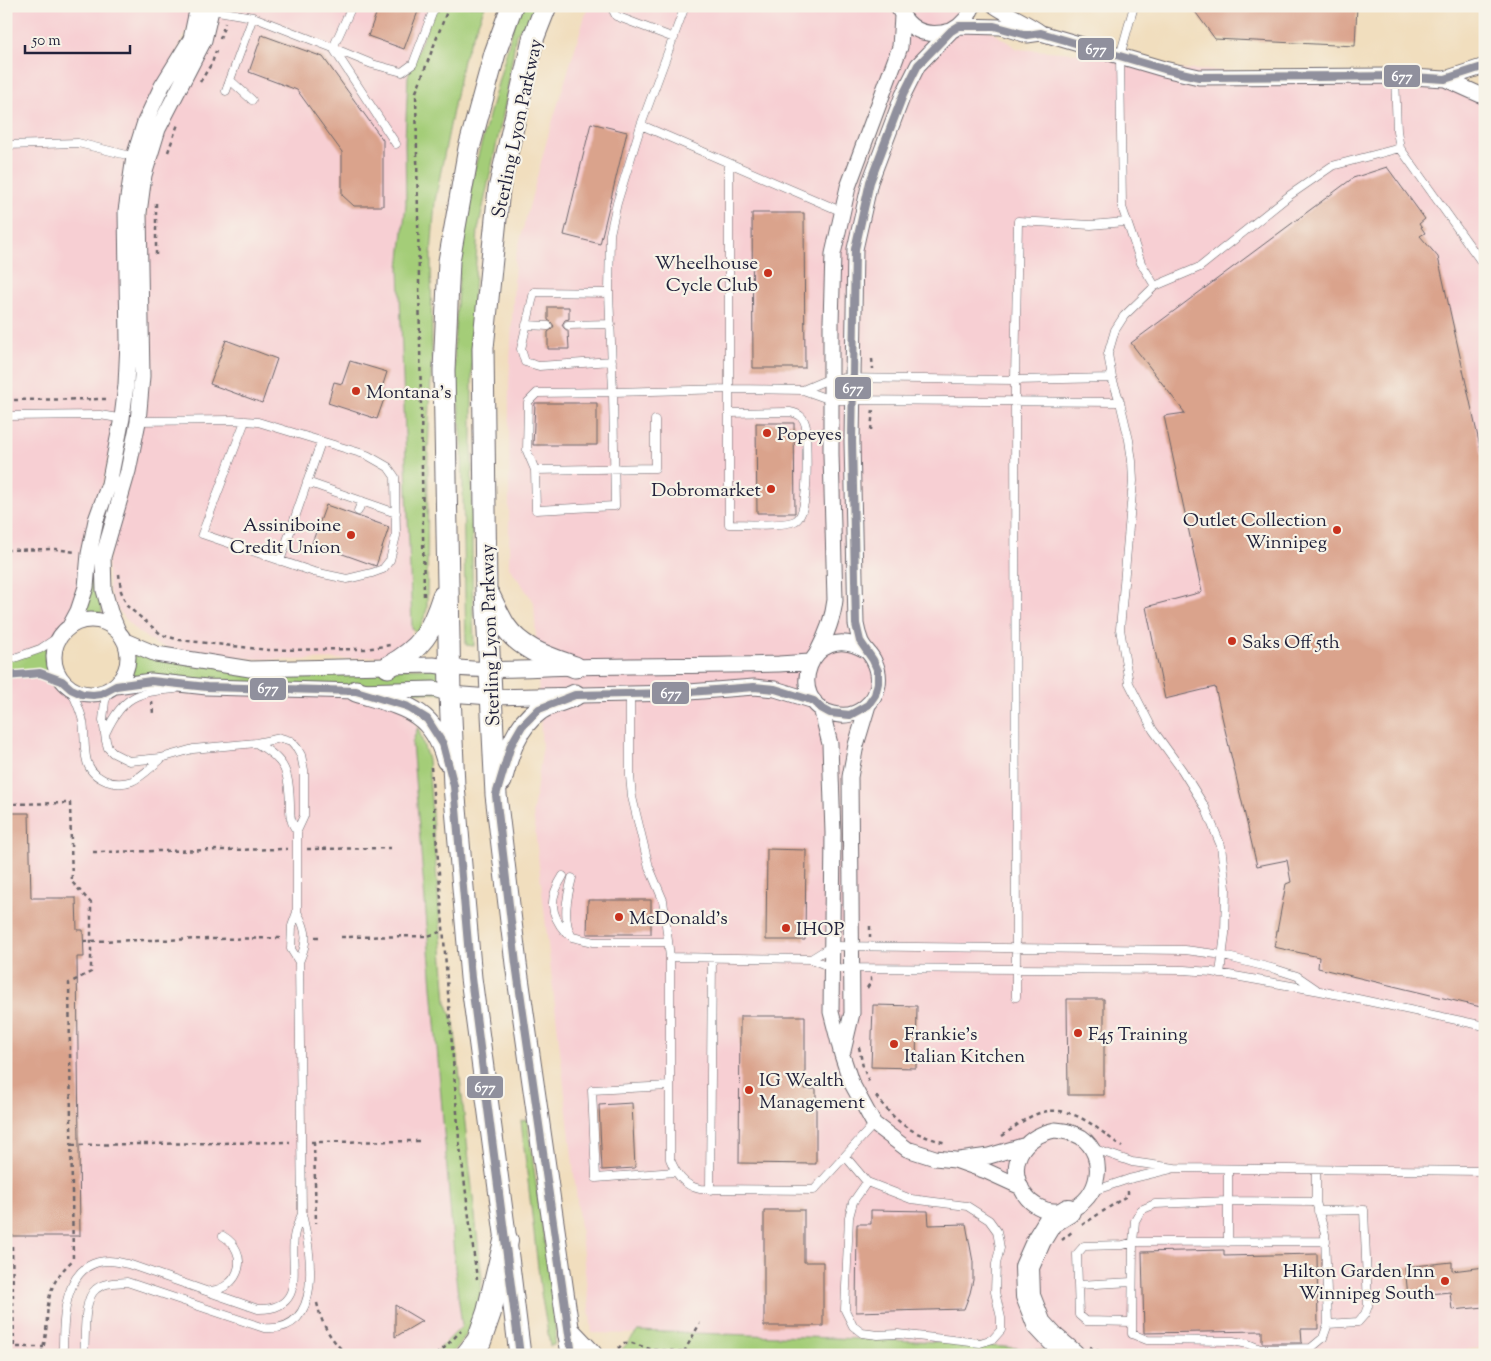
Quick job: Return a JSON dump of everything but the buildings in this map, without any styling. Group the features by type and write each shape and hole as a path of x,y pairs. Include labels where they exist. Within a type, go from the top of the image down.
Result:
{"main road":[{"name":"Sterling Lyon Parkway","path":"512,6 495,53 469,148 449,261 444,370 449,668 454,786 471,978 520,1355"},
{"name":"Sterling Lyon Parkway","path":"546,6 534,39 499,189 484,338 486,591 496,795 516,964 571,1344"},
{"path":"388,667 406,657 421,644 435,622 448,582"},
{"path":"486,591 506,627 516,639 536,653 575,667"},
{"path":"356,690 406,706 426,719 443,744 454,786"},
{"path":"496,795 511,745 522,726 539,709 575,695"},
{"path":"1068,1211 1050,1222 1039,1240 1028,1267 1028,1296 1040,1324 1072,1355"},
{"path":"468,1355 479,1341 489,1312 506,1241"},
{"path":"571,1344 590,1355"}],"street":[{"path":"208,7 204,40 141,158 126,211 128,342 122,418 109,484 96,520 89,554 86,587 78,611 55,647 54,660 56,671 66,685 82,694 93,695 113,688 151,681 207,687 356,690 434,689 450,694 490,697 676,693 754,687 775,689 817,705 830,713 850,715 868,705 875,695 878,683 878,671 874,660 860,641 856,624 853,400 855,249 870,182 903,95 917,67 967,18 972,6"},
{"path":"995,6 1012,17 1028,24 1040,33 1164,69 1199,76 1395,76 1445,79 1485,97"},
{"path":"900,11 910,25 919,31 929,34 940,34 955,29 1001,27 1027,35 1040,33"},
{"path":"900,11 900,47 848,187 833,254 831,400 835,600 834,610 825,636 807,672 806,682 809,692 817,705 830,744 833,833 833,968 831,1012 851,1082 874,1124 907,1149 935,1158 955,1160 989,1156 1023,1146 1043,1133 1055,1130 1069,1132 1081,1138 1091,1147 1097,1160 1098,1173 1095,1186 1088,1198 1068,1211 1050,1211 1038,1206 1028,1198 1020,1187 1017,1175 1023,1146"},
{"path":"1445,79 1485,66"},
{"path":"113,688 123,678 129,654 110,612 104,590 103,556 128,470 138,422 142,376 139,213 141,158"},
{"path":"65,631 82,621 94,620 107,623 121,636 156,654 250,668 433,665 449,668 489,670 776,664 813,658 825,647 840,643 856,645 865,650"},
{"path":"842,1055 852,1012 850,777 856,745 868,705"},
{"path":"955,1160 986,1171 1020,1187"}],"lane":[{"path":"333,48 352,6"},
{"path":"208,7 253,17 372,64 402,72 413,64 435,6"},
{"path":"611,6 616,16 674,38"},
{"path":"686,6 641,125 610,234 609,293 613,392 615,506 536,510 535,470 527,451 528,402 537,393 613,392 729,389 803,390 831,400 1120,402"},
{"path":"1134,6 1120,56 1122,207 1125,222 1141,263 1155,286"},
{"path":"226,91 253,17"},
{"path":"333,48 396,144"},
{"path":"1395,76 1397,131 1400,148 1485,268"},
{"path":"230,80 252,100"},
{"path":"641,125 843,212"},
{"path":"6,145 78,144 141,158"},
{"path":"1220,974 1225,934 1226,888 1221,846 1205,807 1182,770 1153,730 1128,683 1120,629 1133,482 1132,462 1108,354 1115,330 1124,316 1155,286 1200,267 1290,194 1332,166 1400,148"},
{"path":"729,164 729,389 729,413 729,524 786,524 797,520 804,507 806,490 806,427 804,419 799,414 790,412 729,413"},
{"path":"1016,997 1015,380 1018,221 1091,225 1125,222"},
{"path":"609,293 534,292 521,349 525,362 539,366 612,362"},
{"path":"568,325 611,324"},
{"path":"526,325 548,326"},
{"path":"803,390 831,378 853,377 1015,380 1112,378"},
{"path":"6,416 100,415 138,422 244,421 258,422 367,455 388,467 395,477 396,536 390,560 383,569 347,578 314,572 202,534 244,421"},
{"path":"535,470 655,468 655,420"},
{"path":"280,561 321,442"},
{"path":"307,482 396,513"},
{"path":"358,512 362,501"},
{"path":"6,661 40,649 65,631"},
{"path":"6,676 40,673 66,685 83,721 86,758 89,766 99,778 115,783 130,781 137,778 161,758"},
{"path":"106,732 122,706 136,696 151,691 207,687"},
{"path":"113,688 105,701 103,720 106,741 108,748 121,758 129,761 161,758 193,749 256,743 268,740 286,739 294,744 301,755 304,770 304,816 297,831 297,912 292,926 291,949 299,962"},
{"path":"630,694 630,776 632,797 649,867 663,900 670,957 670,1159 675,1172 692,1188 710,1190 814,1190 874,1124"},
{"path":"256,743 276,757 285,769 289,782 290,818 297,831"},
{"path":"572,938 566,928 568,877 556,888 553,912 562,928 572,938 594,942 668,942"},
{"path":"84,1355 87,1305 95,1289 111,1283 126,1282 264,1328 279,1328 287,1325 300,1315 305,1307 310,1287 309,1242 302,1214 299,962 305,947 305,926 297,912"},
{"path":"811,959 832,946 1184,950 1222,956 1296,976 1320,991"},
{"path":"670,957 811,959 833,968 1184,970 1220,974 1320,991 1485,1026"},
{"path":"710,1190 712,958"},
{"path":"669,1086 592,1090 596,1178 675,1172"},
{"path":"1091,1147 1132,1162 1175,1168 1316,1171 1485,1171"},
{"path":"845,1156 867,1182 911,1199 967,1206 988,1220 997,1231 1000,1248 996,1264 995,1292 1000,1312 1001,1330 993,1340 980,1344 898,1334 862,1333 853,1326 845,1310 849,1217 853,1202 867,1182"},
{"path":"1092,1191 1129,1179 1175,1168"},
{"path":"1228,1169 1228,1242"},
{"path":"1316,1171 1316,1202 1326,1241 1328,1324 1322,1338 1311,1348 1260,1349 1233,1341 1146,1340 1132,1334 1133,1242 1135,1221 1141,1210 1155,1204 1228,1201 1316,1202"},
{"path":"1318,1211 1364,1210 1368,1306 1365,1314 1358,1322 1328,1324"},
{"path":"63,1355 67,1300 71,1286 78,1274 88,1266 99,1262 109,1261 128,1264 258,1308 267,1309 287,1300 292,1291 294,1280 294,1235 302,1214"},
{"path":"207,1291 227,1286 232,1282 238,1270 239,1263 236,1249 223,1236"},
{"path":"1132,1322 1086,1321 1079,1315 1077,1254 1084,1246 1123,1245 1133,1242 1326,1241"},
{"path":"1078,1285 1132,1282"},
{"path":"58,1355 63,1340"},
{"path":"85,1342 91,1355"}],"path":[{"path":"424,601 416,92 449,6"},
{"path":"6,400 115,398 124,400"},
{"path":"6,550 56,549 80,553"},
{"path":"430,759 459,1139 477,1279"},
{"path":"6,804 70,803 72,882 91,903 91,972 64,984"},
{"path":"93,852 394,848"},
{"path":"341,937 428,936 443,931"},
{"path":"84,941 285,938"},
{"path":"41,1355 44,1347 48,1303 53,1285 62,1270 73,1260 69,983"},
{"path":"858,1042 863,1067 869,1082"},
{"path":"872,1090 885,1108 912,1132 947,1144"},
{"path":"66,1092 71,1092"},
{"path":"997,1139 1029,1118 1044,1112 1058,1111 1085,1119 1125,1148"},
{"path":"72,1144 419,1141"},
{"path":"6,1244 12,1244 14,1348 44,1347"},
{"path":"684,1352 700,1323"},
{"path":"437,1355 462,1330"},
{"path":"613,1355 623,1343 632,1343 653,1350 684,1352 752,1354 807,1352 831,1355"}],"shaded area":[{"path":"6,6 198,6 145,121 126,385 70,626 61,635 6,661"},
{"path":"215,6 435,6 408,76 405,141 406,204 399,268 412,628 411,639 396,654 349,659 294,660 235,658 177,651 155,644 133,628 116,607 109,591 107,563 129,481 145,272 147,185 161,134"},
{"path":"588,6 952,6 1018,49 1120,56 1164,69 1445,79 1485,97 1485,1347 1434,1355 1100,1355 944,1342 592,1333 533,812 542,751 534,602 509,567 509,382 515,259 548,136"},
{"path":"40,673 62,681 71,689 82,694 93,695 101,694 116,686 356,691 406,706 418,727 412,743 456,1279 462,1326 433,1355 6,1355 6,676"}],"green space":[{"path":"435,6 485,6 463,60 435,201 431,255 432,353 428,454 427,609 418,635 412,628 399,268 406,204 405,141 408,76"},
{"path":"519,6 540,6 516,34 505,105 478,230 472,321 472,571 474,646 466,645 462,442 454,344 466,212 475,167"},
{"path":"100,524 103,524 99,554 102,613 84,614"},
{"path":"61,635 54,658 56,669 62,681 40,673 6,676 6,661"},
{"path":"127,647 250,669 449,668 450,694 123,678 129,660"},
{"path":"418,727 428,760 446,1002 454,1023 482,1279 479,1300 473,1320 464,1338 450,1355 433,1355 462,1326 456,1279 412,743"},
{"path":"527,1120 556,1333 554,1345 550,1346 541,1293 521,1121"},
{"path":"638,1331 944,1342 1100,1355 617,1355"}],"transit line":[{"name":"677","path":"572,1355 516,964 496,795 511,745 522,726 539,709 575,695 676,693 754,687 775,689 814,701 830,713 850,715 868,705 875,695 878,671 860,641 856,624 852,441 855,249 870,182 903,95 918,65 951,31 959,26 994,26 1027,35 1041,33 1164,69 1199,77 1358,76"},
{"name":"677","path":"1317,77 1395,76 1445,79 1485,66"},
{"name":"677","path":"6,676 40,673 62,681 71,689 82,694 93,695 101,694 116,686 151,681 207,687 356,691 406,706 427,719 443,744 454,786 471,978 520,1355"}],"place":[{"name":"Wheelhouse Cycle Club","path":"768,273"},
{"name":"Montana's","path":"356,391"},
{"name":"Popeyes","path":"767,433"},
{"name":"Dobromarket","path":"771,489"},
{"name":"Outlet Collection Winnipeg","path":"1337,530"},
{"name":"Assiniboine Credit Union","path":"351,535"},
{"name":"Saks Off 5th","path":"1232,641"},
{"name":"McDonald's","path":"619,917"},
{"name":"IHOP","path":"786,928"},
{"name":"F45 Training","path":"1078,1033"},
{"name":"Frankie's Italian Kitchen","path":"894,1044"},
{"name":"IG Wealth Management","path":"749,1090"},
{"name":"Hilton Garden Inn Winnipeg South","path":"1445,1281"}]}
